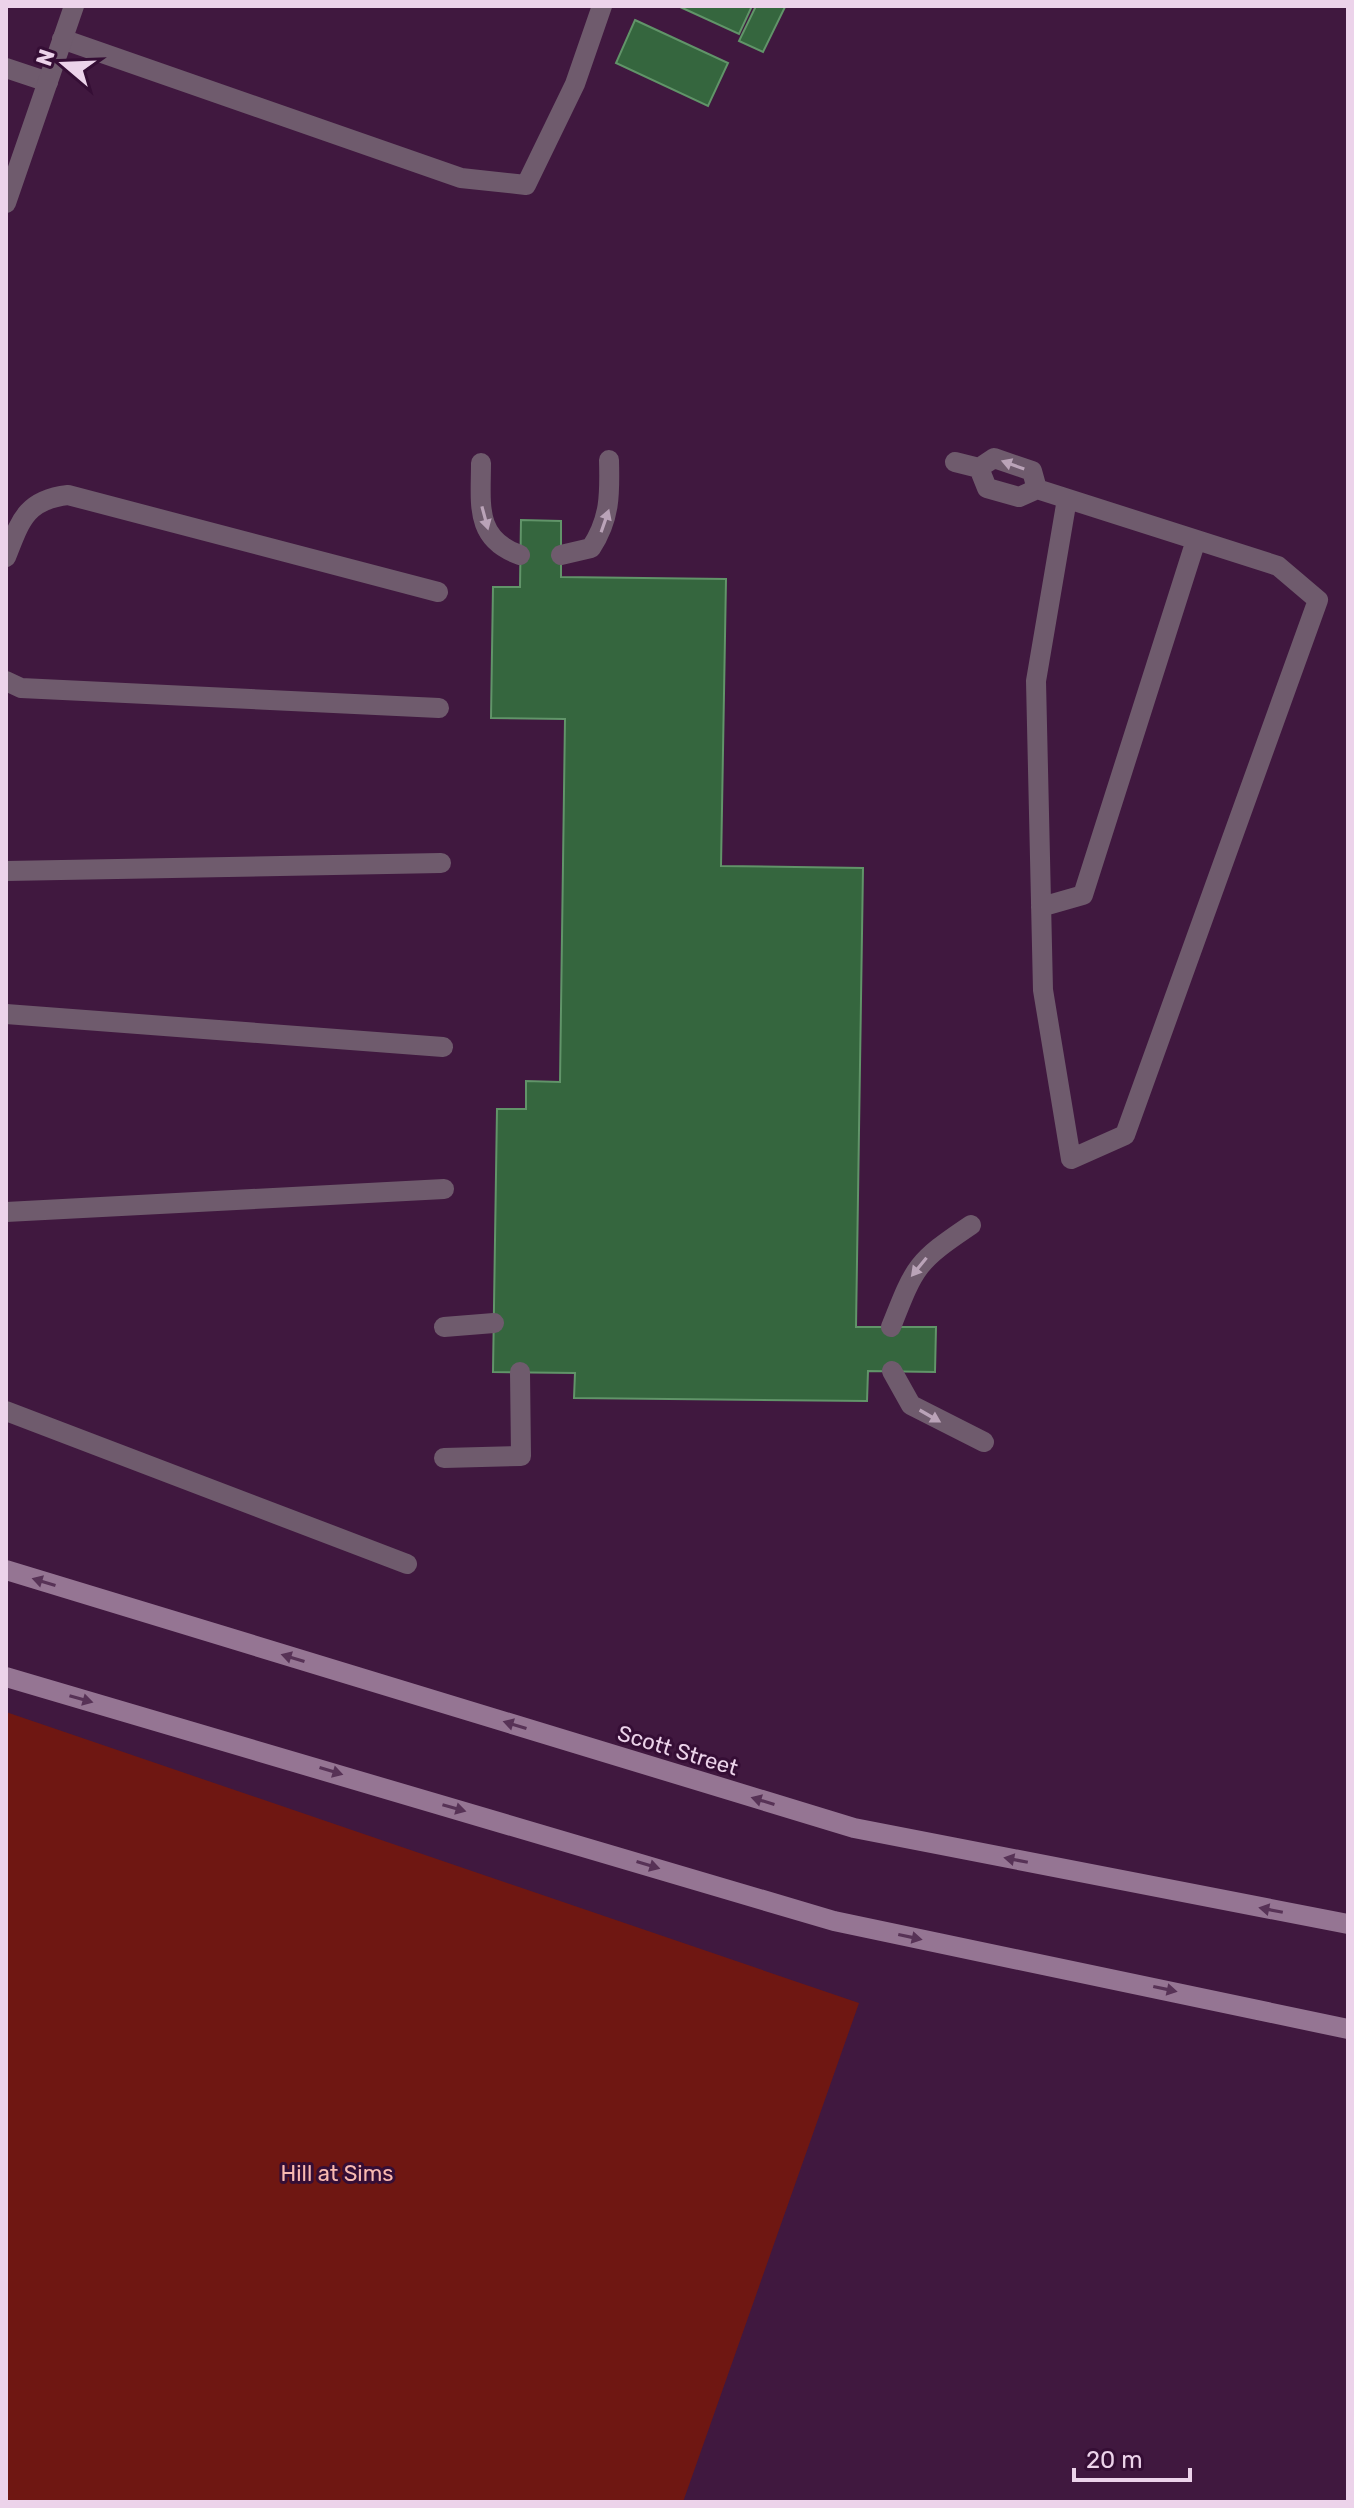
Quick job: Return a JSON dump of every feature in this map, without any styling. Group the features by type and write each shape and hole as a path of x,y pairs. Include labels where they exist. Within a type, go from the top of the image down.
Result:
{"main road":[{"name":"Scott Street","path":"6,1570 854,1828 1348,1924"},
{"path":"6,1677 834,1921 1348,2029"}],"street":[{"path":"6,203 74,6"},
{"path":"62,39 461,178 526,185 575,84 602,6"},
{"path":"6,68 48,82"},
{"path":"955,462 979,468 994,458 1032,471 1037,489"},
{"path":"561,555 591,548 605,528 610,504 609,460"},
{"path":"481,463 481,519 501,548 520,555"},
{"path":"979,468 987,488 1019,497 1037,489 1278,566 1318,600 1125,1135 1071,1159 1043,990 1036,681 1067,499"},
{"path":"6,557 24,514 49,497 68,495 438,592"},
{"path":"1041,907 1083,895 1196,540"},
{"path":"6,681 21,688 439,708"},
{"path":"6,871 441,863"},
{"path":"6,1014 443,1047"},
{"path":"6,1212 444,1189"},
{"path":"891,1327 913,1271 932,1252 971,1225"},
{"path":"444,1327 494,1323"},
{"path":"892,1371 911,1405 984,1442"},
{"path":"444,1458 521,1456 520,1372"},
{"path":"6,1411 407,1564"}],"green space":[{"name":"Hill at Sims","path":"6,1712 859,2003 683,2502 6,2502"}],"building":[{"path":"678,6 752,6 739,34"},
{"path":"756,6 785,7 763,52 739,41"},
{"path":"635,20 728,63 708,106 616,63"},
{"path":"521,520 561,521 561,577 726,579 721,866 863,868 856,1327 936,1327 935,1372 868,1371 867,1401 574,1398 575,1373 493,1372 497,1109 526,1109 526,1081 560,1082 565,719 491,718 493,587 520,587"}]}
